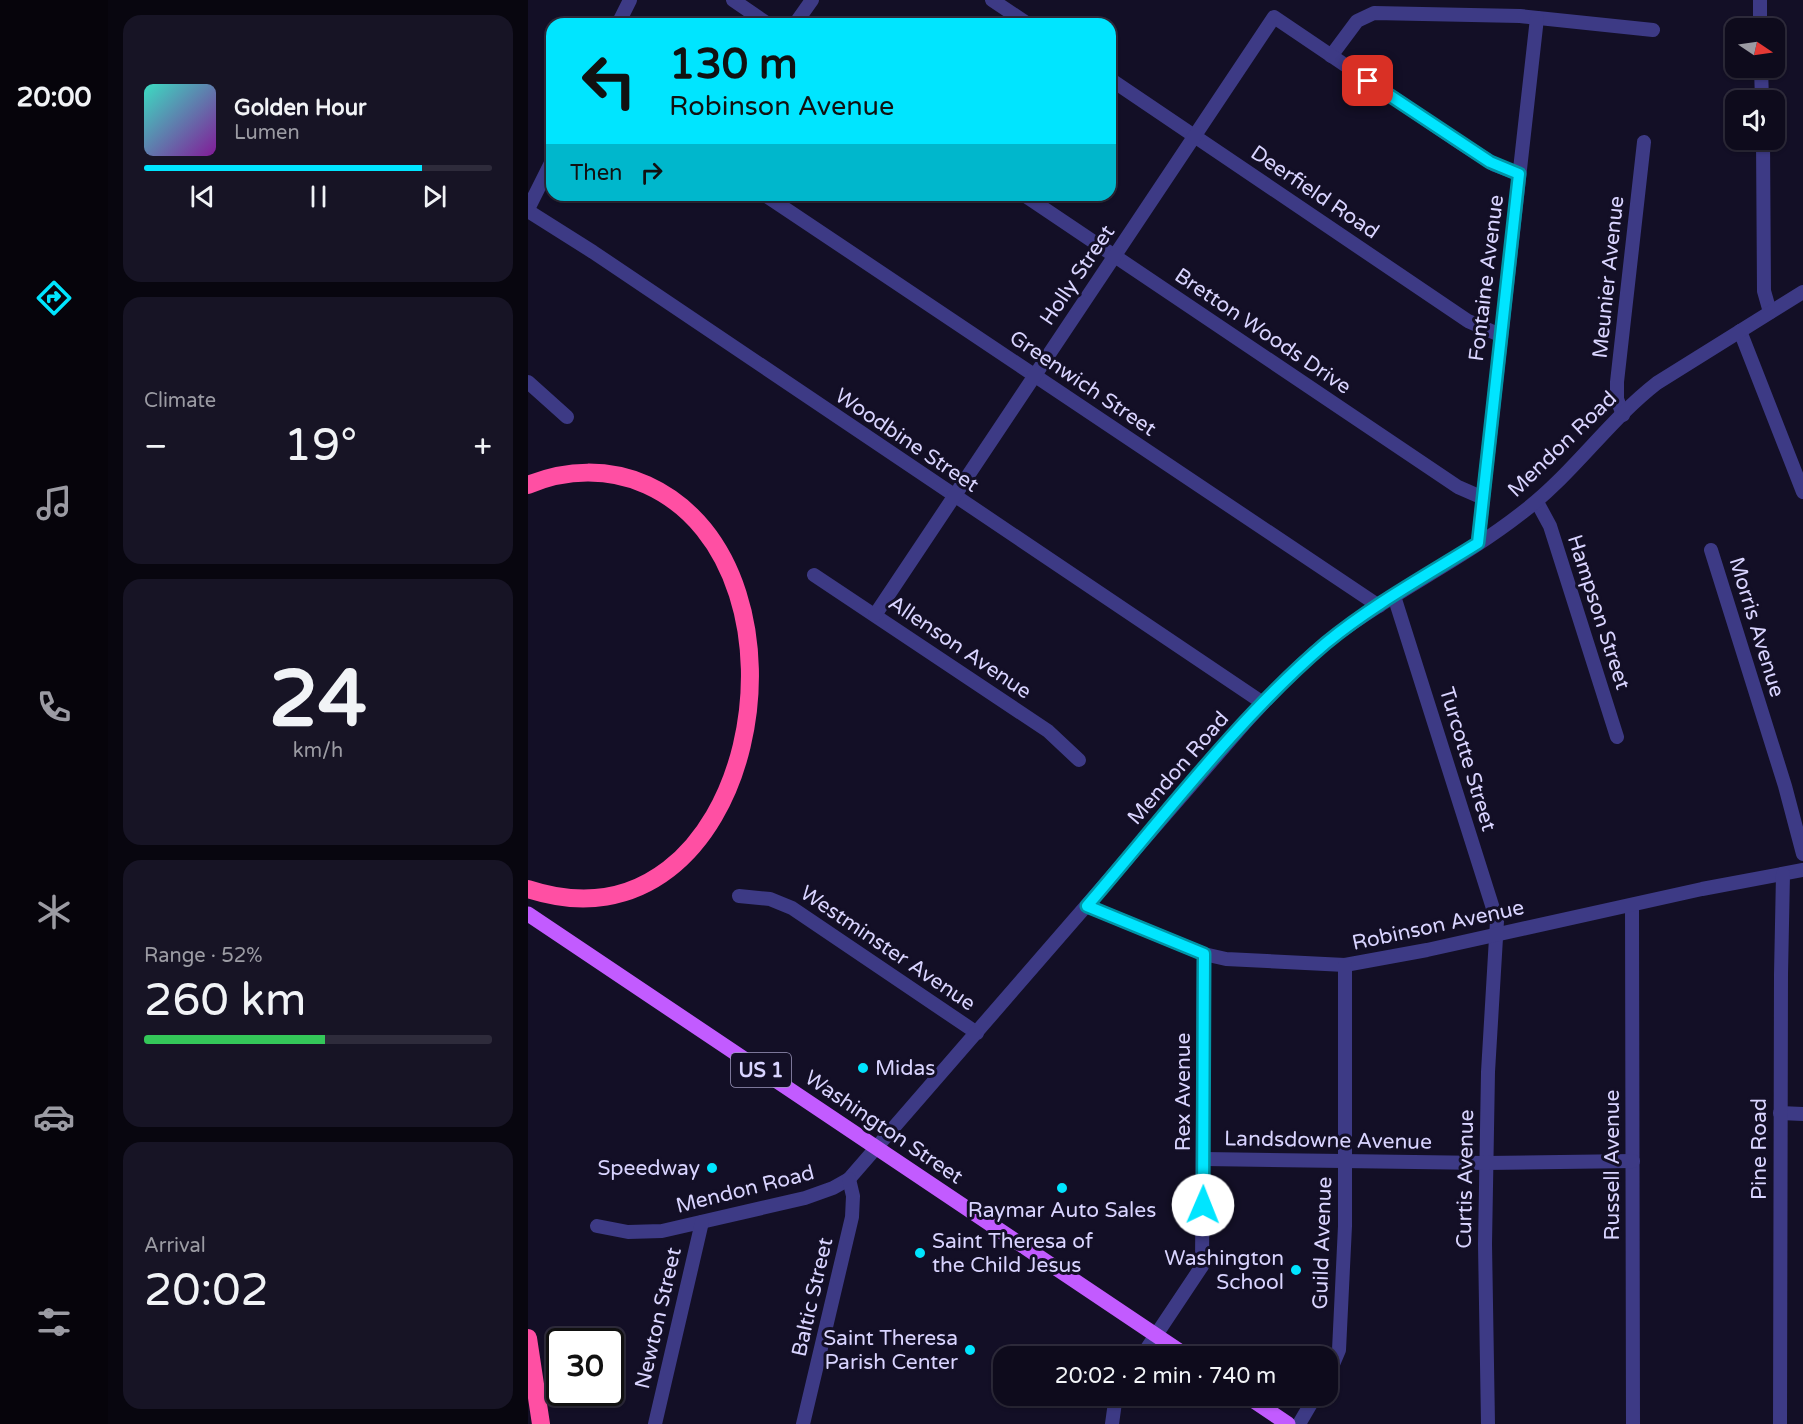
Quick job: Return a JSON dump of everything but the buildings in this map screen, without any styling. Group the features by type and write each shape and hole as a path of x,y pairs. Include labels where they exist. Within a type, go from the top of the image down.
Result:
{"highway":[{"path":"528,485 567,473 608,474 653,488 687,510 713,539 731,575 744,623 749,676 746,726 734,772 712,820 684,857 650,882 613,896 574,899 528,889"},
{"path":"528,1338 541,1424"}],"main road":[{"name":"Washington Street","path":"528,914 1172,1346"},
{"path":"1261,1406 1288,1424"}],"street":[{"path":"621,18 630,0"},
{"path":"733,0 759,18"},
{"path":"799,18 812,0"},
{"path":"992,0 1019,18"},
{"path":"1760,0 1760,18"},
{"path":"1519,174 1490,162 1331,56 1358,21 1370,14 1537,18 1653,30"},
{"name":"Holly Street","path":"875,615 1274,17 1331,56"},
{"name":"Fontaine Avenue","path":"1478,543 1481,497 1537,18"},
{"name":"Deerfield Road","path":"1116,84 1468,321 1500,335"},
{"name":"Meunier Avenue","path":"1623,415 1617,399 1617,382 1644,142"},
{"path":"1763,150 1764,291 1770,312"},
{"path":"528,210 546,173"},
{"name":"Greenwich Street","path":"774,201 1378,606"},
{"name":"Bretton Woods Drive","path":"1033,201 1458,487 1481,497"},
{"name":"Woodbine Street","path":"528,210 1263,703"},
{"name":"Mendon Road","path":"597,1226 645,1233 806,1198 849,1179 1263,703 1328,642 1378,606 1478,543 1537,502 1657,383 1803,292"},
{"path":"1740,331 1803,492"},
{"path":"528,382 567,417"},
{"name":"Hampson Street","path":"1537,502 1550,526 1617,737"},
{"name":"Morris Avenue","path":"1711,550 1785,786 1803,854"},
{"name":"Allenson Avenue","path":"814,575 1048,731 1079,760"},
{"name":"Turcotte Street","path":"1394,596 1497,921 1495,935"},
{"name":"Robinson Avenue","path":"1087,906 1204,954 1226,959 1345,965 1495,935 1702,889 1803,870"},
{"name":"Pine Road","path":"1780,1424 1783,874"},
{"name":"Westminster Avenue","path":"739,896 770,899 792,908 977,1033"},
{"name":"Russell Avenue","path":"1632,905 1634,1424"},
{"name":"Curtis Avenue","path":"1488,1424 1486,1163 1495,935"},
{"name":"Rex Avenue","path":"1149,1346 1202,1266 1204,954"},
{"name":"Guild Avenue","path":"1338,1352 1346,1162 1345,965"},
{"path":"1780,1113 1803,1114"},
{"name":"Landsdowne Avenue","path":"1204,1159 1486,1163 1632,1161"},
{"name":"Baltic Street","path":"803,1424 852,1217 853,1197 849,1179"},
{"name":"Newton Street","path":"655,1424 702,1222"},
{"path":"1112,1424 1114,1406"},
{"path":"1299,1424 1310,1406"}],"place":[{"name":"Midas","path":"863,1068"},
{"name":"Speedway","path":"712,1168"},
{"name":"Raymar Auto Sales","path":"1062,1188"},
{"name":"Saint Theresa of the Child Jesus","path":"920,1253"},
{"name":"Washington School","path":"1296,1270"},
{"name":"Saint Theresa Parish Center","path":"970,1350"}],"route":[{"path":"1203,1205 1204,954 1087,906 1245,723 1297,670 1350,625 1478,543 1479,516 1519,174 1490,162 1368,81"}]}
